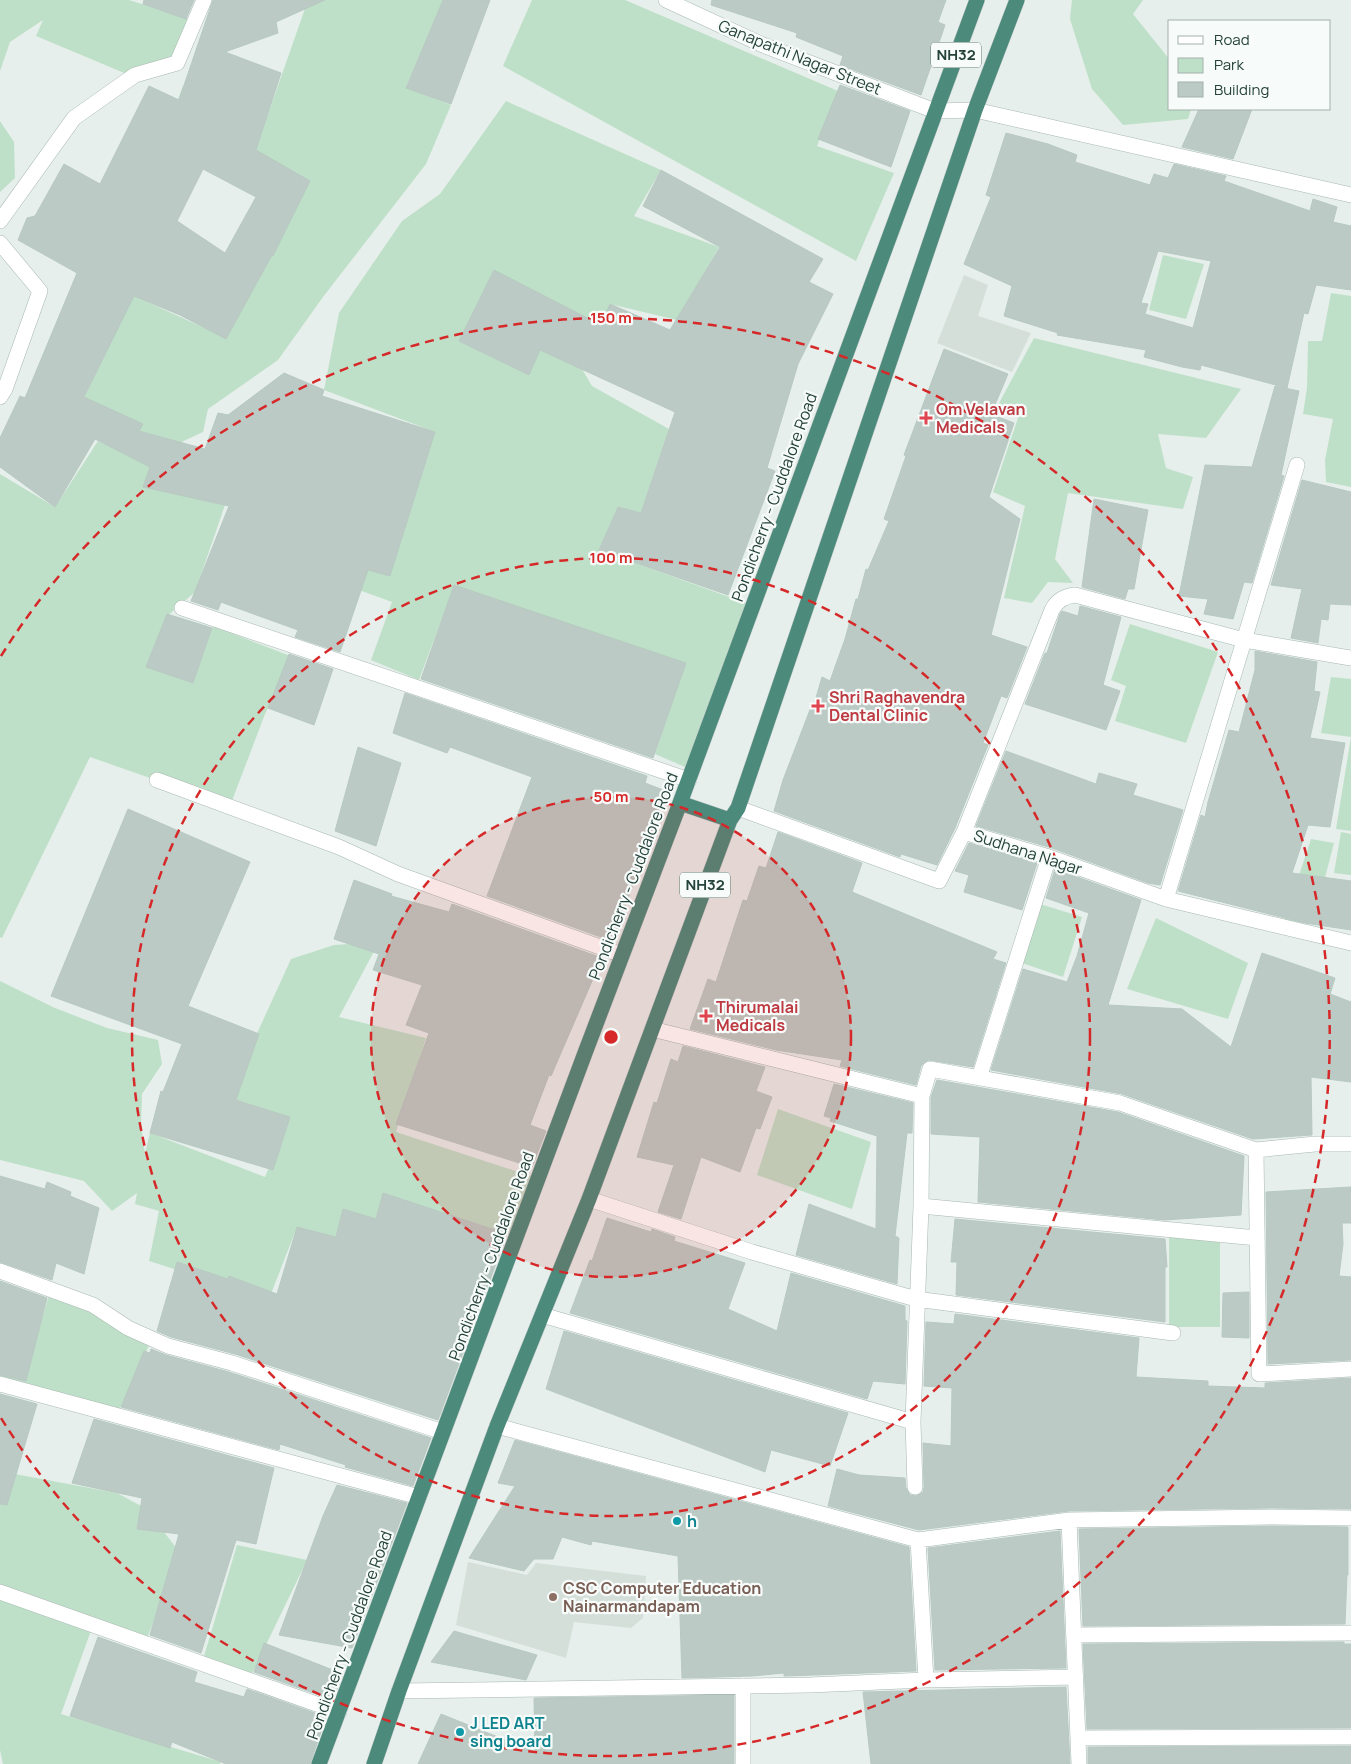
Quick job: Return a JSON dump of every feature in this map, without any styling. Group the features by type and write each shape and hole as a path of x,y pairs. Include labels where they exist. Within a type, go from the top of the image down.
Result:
{"highway":[{"name":"Pondicherry - Cuddalore Road","path":"320,1764 689,780 977,0"},
{"name":"NH32","path":"374,1764 497,1426 590,1199 734,814 975,110 1017,0"},
{"path":"680,803 734,814"}],"street":[{"path":"0,221 74,118 135,75 177,63 204,0"},
{"name":"Ganapathi Nagar Street","path":"666,0 763,45 935,111"},
{"path":"935,111 975,110 1351,194"},
{"path":"0,243 40,291 5,389 0,397"},
{"path":"1166,898 1297,466"},
{"path":"964,832 1052,610 1061,599 1076,595 1244,640 1351,658"},
{"path":"182,608 689,780"},
{"path":"157,780 339,847 398,874 622,955"},
{"name":"Sudhana Nagar","path":"734,814 939,881 964,832 1049,857 1166,898 1351,943"},
{"path":"979,1078 1049,857"},
{"path":"652,1029 922,1096"},
{"path":"915,1487 913,1422 916,1299 921,1206 922,1096 930,1069 1120,1103 1256,1150 1314,1144 1351,1144"},
{"path":"1256,1150 1259,1374 1351,1369"},
{"path":"590,1199 752,1252 916,1299 1172,1333"},
{"path":"921,1206 1257,1238"},
{"path":"0,1271 92,1304 128,1328 168,1346 232,1363 443,1432"},
{"path":"542,1315 913,1422"},
{"path":"0,1384 419,1497"},
{"path":"497,1426 918,1540 1069,1520 1272,1516 1351,1518"},
{"path":"1069,1520 1079,1764"},
{"path":"918,1540 926,1680"},
{"path":"0,1592 339,1712"},
{"path":"1074,1635 1351,1633"},
{"path":"399,1691 810,1685 926,1680 1076,1677"},
{"path":"743,1764 744,1686"},
{"path":"1078,1738 1351,1737"}],"shaded area":[{"path":"964,275 988,285 978,316 1031,333 1012,372 937,343"},
{"name":"CSC Computer Education Nainarmandapam","path":"468,1562 527,1575 536,1563 646,1576 643,1618 631,1628 574,1622 566,1658 456,1625"}],"green space":[{"path":"0,0 129,0 195,21 179,59 129,75 36,36 43,20 10,42 0,71"},
{"path":"308,0 443,0 406,87 451,105 426,164 323,297 278,360 208,409 203,432 177,444 144,487 225,505 195,592 166,617 147,667 193,683 213,626 293,657 265,714 230,806 90,757 2,938 0,937 0,474 55,507 98,441 127,455 142,424 105,412 84,398 132,295 222,336 309,182 194,126 178,99 183,86 267,117"},
{"path":"532,0 625,0 838,91 817,146 894,173 856,261 503,66"},
{"path":"1072,0 1143,0 1133,14 1168,58 1168,110 1191,110 1188,119 1123,125 1092,89 1070,19"},
{"path":"506,101 661,170 634,216 719,247 677,320 610,304 582,369 592,386 669,429 641,513 618,507 599,550 746,603 692,770 655,754 685,664 454,586 419,680 371,660 392,602 348,586 352,559 393,566 435,432 324,390 339,313 402,221 440,194"},
{"path":"0,121 14,142 15,178 0,192"},
{"path":"1163,255 1204,264 1186,319 1149,310"},
{"path":"1331,293 1351,296 1351,487 1326,482 1325,460 1333,419 1303,414 1307,388 1308,341 1322,341"},
{"path":"1034,338 1241,389 1206,438 1158,434 1166,468 1193,477 1183,509 1068,493 1055,559 1073,583 1048,582 1032,603 1004,598 1025,506 993,492 1019,415 997,407"},
{"path":"1130,624 1218,652 1186,743 1115,721 1126,686 1111,680"},
{"path":"1331,677 1351,679 1351,737 1321,733"},
{"path":"1351,737 1351,831 1336,829"},
{"path":"1341,832 1351,834 1351,875 1334,873"},
{"path":"1311,839 1334,843 1313,924 1284,920"},
{"path":"1040,904 1082,917 1063,977 1022,963"},
{"path":"1156,918 1248,963 1228,1019 1127,989"},
{"path":"379,942 339,1017 426,1038 396,1132 534,1177 512,1236 383,1193 376,1219 343,1209 336,1237 297,1227 269,1299 149,1261 159,1211 135,1204 137,1193 112,1211 84,1181 0,1160 0,981 55,1008 107,1028 158,1040 162,1064 142,1094 141,1126 145,1153 150,1133 265,1177 290,1117 228,1097 291,959 334,945"},
{"path":"778,1109 871,1142 852,1209 757,1175"},
{"path":"1169,1235 1220,1242 1220,1327 1169,1327"},
{"path":"51,1289 150,1343 117,1415 0,1384 0,1367 26,1371"},
{"path":"4,1472 117,1493 141,1506 137,1529 164,1532 181,1554 145,1643 0,1586 0,1486"},
{"path":"237,1545 307,1560 249,1680 202,1663"},
{"path":"0,1592 93,1625 61,1714 221,1762 220,1764 3,1764 0,1750"}],"building":[{"path":"144,0 194,0 186,19 143,4"},
{"path":"213,0 325,0 276,22 278,33 225,52 281,73 256,150 310,181 273,256 226,339 180,315 134,296 84,397 143,424 139,431 205,449 218,413 228,415 284,373 324,390 322,396 435,432 390,576 368,570 340,652 295,637 298,630 221,602 218,610 191,601 229,506 143,487 150,467 95,439 55,507 0,467 0,438 20,396 25,398 77,273 18,240 27,218 35,216 64,164 100,184 149,86 179,100","holes":["203,169 256,197 225,253 177,221"]},
{"path":"443,0 490,0 451,104 406,88"},
{"path":"712,0 946,0 938,22 945,25 921,95 840,65 843,56 796,37 797,33 711,5"},
{"path":"840,85 910,111 891,167 818,139"},
{"path":"1199,110 1252,110 1233,159 1182,147"},
{"path":"1006,133 1048,144 1077,155 1075,162 1150,185 1154,174 1168,178 1174,164 1226,176 1224,181 1310,211 1313,199 1337,207 1333,222 1351,226 1351,290 1316,285 1308,314 1304,313 1287,388 1201,365 1200,370 1144,357 1146,350 1057,335 1058,333 1004,316 1012,286 964,264 991,197 986,195","holes":["1158,251 1211,261 1193,328 1145,314 1148,304 1141,303"]},
{"path":"661,170 823,259 809,282 833,294 798,364 767,468 775,471 728,595 599,550 618,507 641,513 675,412 540,350 529,375 459,341 494,270 601,325 610,304 670,330 720,247 643,206"},
{"path":"944,349 1008,374 991,414 1014,423 989,497 1020,519 991,635 1027,647 1007,698 1001,696 983,743 988,745 955,828 937,865 901,854 900,857 774,811 783,780 811,707 813,708 822,677 830,681 845,639 856,599 858,599 866,569 868,570 889,521 884,519 906,456 904,455"},
{"path":"1275,386 1299,391 1281,475 1284,476 1252,583 1244,582 1233,619 1204,614 1208,599 1179,596 1205,465 1252,467"},
{"path":"1302,480 1351,492 1351,605 1330,604 1328,620 1321,619 1318,643 1291,638 1302,589 1271,585"},
{"path":"1094,499 1148,510 1134,589 1128,589 1125,599 1082,587"},
{"path":"454,585 686,663 653,758 421,679"},
{"path":"1080,606 1121,617 1103,685 1120,691 1106,730 1025,704 1045,653 1047,653 1060,614 1062,611 1078,616"},
{"path":"167,614 212,628 193,683 146,667"},
{"path":"1255,651 1317,662 1314,691 1320,692 1310,738 1345,743 1330,827 1308,825 1292,873 1351,881 1351,930 1305,923 1178,891 1201,815 1205,817 1229,730 1239,732 1255,670"},
{"path":"289,654 333,669 314,725 268,708"},
{"path":"405,693 647,776 645,783 666,791 615,935 612,934 609,940 487,896 532,777 450,747 447,753 393,733"},
{"path":"358,747 401,763 376,846 335,831"},
{"path":"1006,751 1096,784 1099,773 1137,784 1133,795 1183,810 1160,885 1148,883 1052,848 976,826"},
{"path":"128,809 250,862 188,1006 259,1034 236,1100 290,1117 273,1170 150,1133 161,1091 163,1092 182,1044 51,996"},
{"path":"778,832 862,863 852,892 997,952 993,959 1006,963 973,1067 928,1060 921,1066 916,1085 840,1066 842,1060 776,1050 690,1029 708,979 716,982 743,900 747,901 759,866 766,868"},
{"path":"969,843 1037,863 1022,910 964,892 969,875 955,871"},
{"path":"1055,869 1141,900 1108,1005 1182,1009 1231,1047 1262,953 1335,978 1330,994 1351,1002 1351,1082 1311,1077 1312,1135 1253,1139 1122,1094 991,1070 1023,969 1067,982 1077,956 1089,913 1046,898"},
{"path":"354,880 392,894 391,896 449,912 452,904 602,958 551,1076 549,1075 530,1125 546,1131 532,1167 396,1124 429,1033 406,1025 422,985 373,970 379,954 334,939"},
{"path":"683,1046 765,1067 756,1091 772,1097 760,1129 756,1128 740,1172 701,1157 681,1219 658,1212 674,1165 637,1157 654,1102 657,1103 671,1059 678,1062"},
{"path":"937,1080 1118,1112 1244,1156 1241,1215 1164,1220 978,1202 980,1137 931,1134 931,1097"},
{"path":"834,1084 913,1103 912,1133 907,1133 895,1236 899,1238 897,1284 796,1255 809,1204 876,1229 877,1136 830,1121 831,1118 824,1116"},
{"path":"0,1176 45,1189 47,1182 71,1192 70,1196 99,1208 84,1274 56,1263 52,1280 0,1262"},
{"path":"1351,1187 1351,1223 1342,1223 1343,1244 1339,1276 1351,1277 1351,1360 1268,1364 1266,1192"},
{"path":"383,1193 507,1234 438,1420 235,1354 171,1337 157,1331 177,1262 228,1279 229,1276 277,1294 297,1227 336,1237 343,1209 376,1219"},
{"path":"607,1218 651,1232 652,1229 675,1237 674,1241 745,1263 728,1309 777,1331 791,1273 905,1306 905,1320 907,1321 905,1384 873,1381 867,1399 570,1313 590,1260 592,1261"},
{"path":"955,1219 1165,1239 1167,1267 1165,1267 1165,1322 956,1295 957,1262 951,1262"},
{"path":"0,1281 47,1298 26,1381 0,1375"},
{"path":"1249,1292 1249,1338 1222,1337 1223,1293"},
{"path":"955,1314 1139,1338 1136,1377 1208,1381 1208,1386 1265,1388 1265,1383 1351,1378 1351,1509 1272,1508 1069,1511 919,1530 828,1506 837,1469 859,1475 905,1478 906,1488 910,1495 916,1496 923,1492 923,1443 951,1446 952,1388 924,1386 926,1322 954,1324"},
{"path":"564,1331 848,1413 830,1466 771,1450 765,1472 546,1389"},
{"path":"151,1349 166,1355 229,1372 431,1438 413,1486 345,1467 346,1465 280,1444 279,1450 121,1407 144,1351 150,1353"},
{"path":"0,1394 37,1404 7,1505 0,1504"},
{"path":"94,1419 274,1468 256,1544 236,1540 201,1653 150,1635 179,1534 137,1529 142,1498 72,1483"},
{"path":"515,1440 909,1547 916,1671 784,1676 784,1673 682,1678 678,1556 592,1541 591,1545 562,1537 553,1559 534,1559 524,1571 469,1558 515,1486 498,1483"},
{"path":"337,1485 407,1503 352,1648 279,1635 323,1516"},
{"path":"1272,1526 1348,1527 1345,1624 1083,1626 1079,1529"},
{"path":"1060,1531 1066,1668 935,1670 928,1548"},
{"path":"454,1631 537,1655 526,1680 431,1662"},
{"path":"98,1637 197,1672 194,1682 244,1697 247,1689 326,1717 310,1764 226,1764 172,1742 170,1748 70,1716"},
{"path":"1344,1642 1344,1644 1351,1644 1351,1728 1087,1729 1083,1644"},
{"path":"264,1643 343,1674 333,1700 254,1672"},
{"path":"1066,1687 1070,1764 871,1764 863,1692"},
{"path":"734,1695 734,1764 418,1764 441,1714 535,1752 534,1698"},
{"path":"1351,1746 1351,1764 1088,1764 1088,1747"}],"place":[{"name":"Om Velavan Medicals","path":"926,418"},
{"name":"Shri Raghavendra Dental Clinic","path":"818,706"},
{"name":"Thirumalai Medicals","path":"706,1016"},
{"name":"h","path":"677,1521"},
{"name":"CSC Computer Education Nainarmandapam","path":"553,1597"},
{"name":"J LED ART sing board","path":"460,1732"}]}
